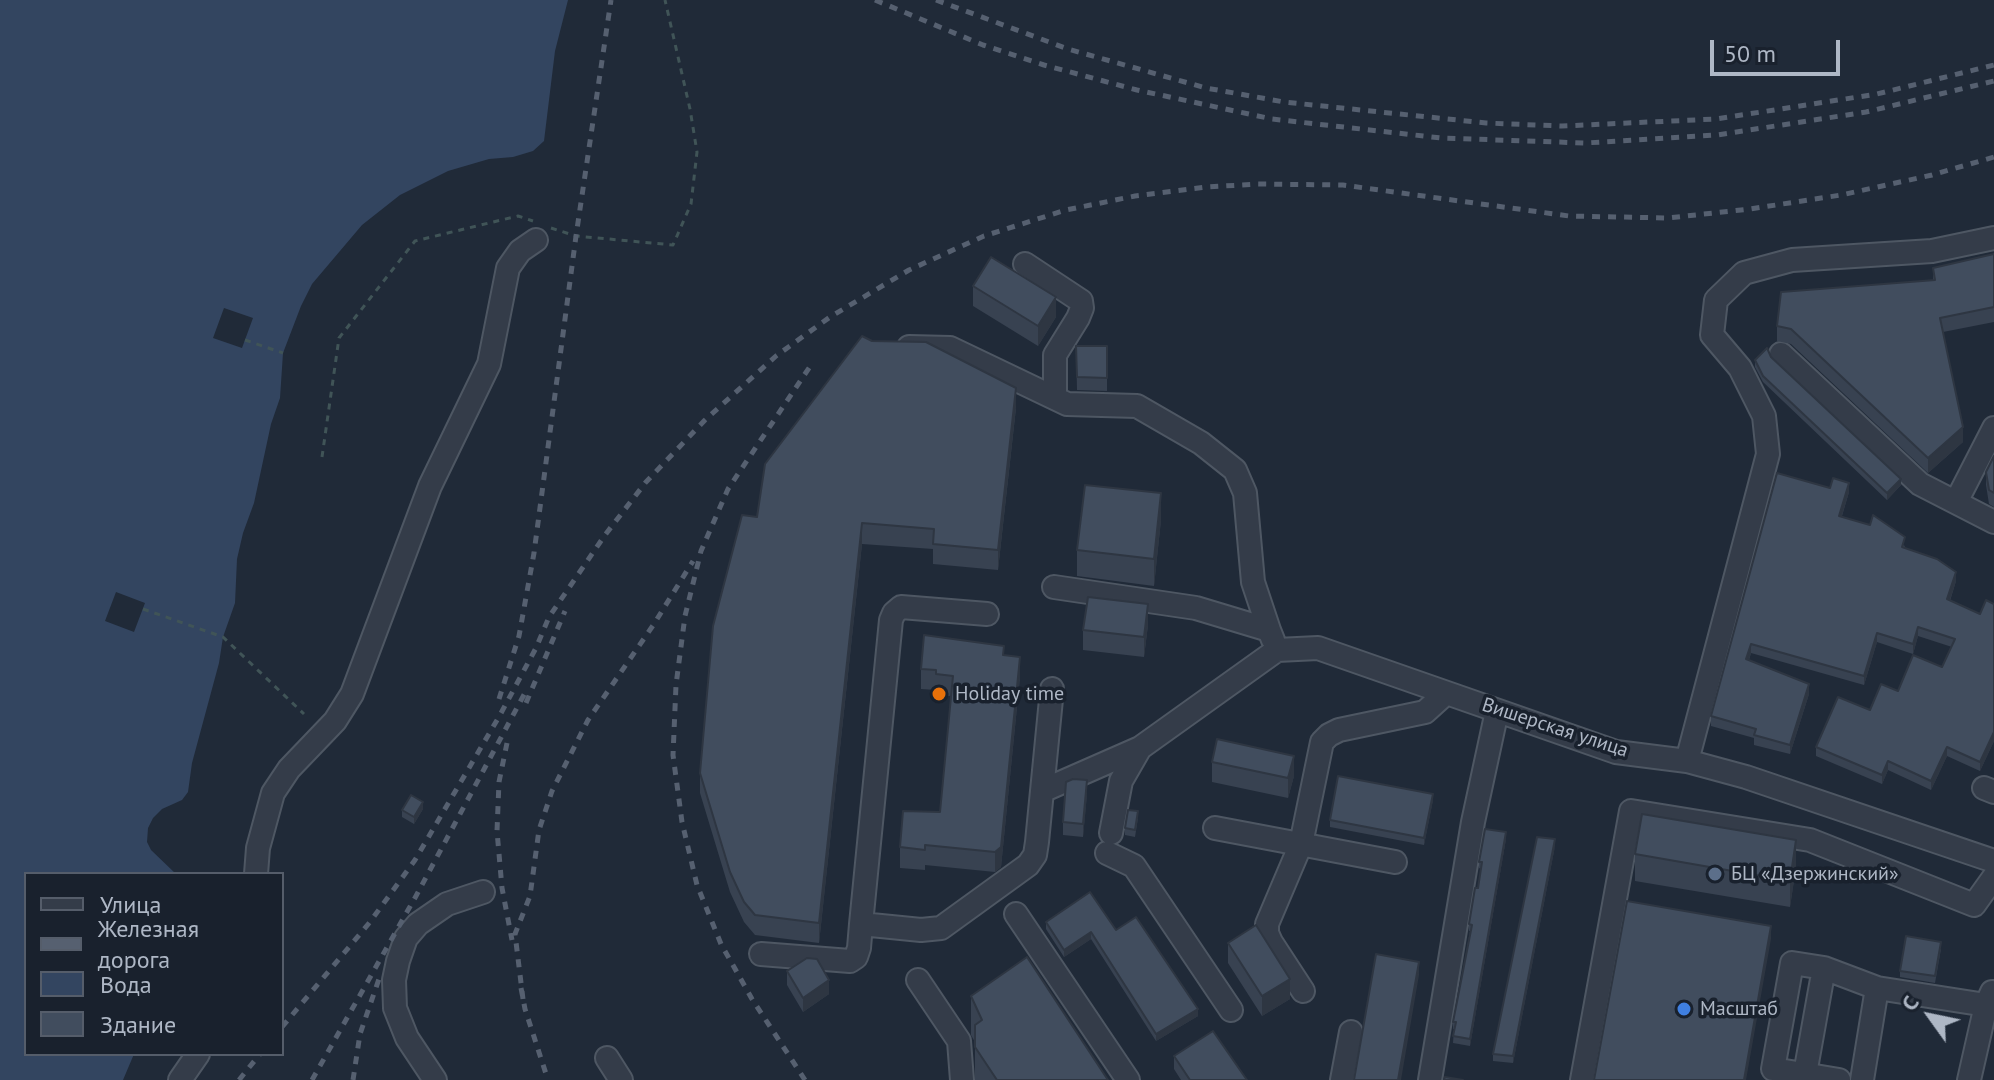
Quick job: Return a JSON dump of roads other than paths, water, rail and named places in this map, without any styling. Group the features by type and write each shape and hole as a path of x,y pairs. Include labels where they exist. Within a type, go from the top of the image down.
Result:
{"street":[{"path":"1687,761 1768,454 1764,416 1740,368 1712,335 1716,300 1744,273 1792,260 1932,251 1994,238"},
{"path":"256,872 258,848 273,793 289,769 335,721 352,694 430,486 489,364 508,268 520,251 536,240"},
{"path":"1025,264 1081,301 1078,318 1055,355 1055,398"},
{"path":"887,347 950,348 1067,404 1137,406 1201,443 1235,470 1245,493 1253,582 1273,640"},
{"path":"1781,354 1920,484 1994,522"},
{"path":"1956,502 1994,428"},
{"path":"1054,587 1196,608 1273,640"},
{"path":"761,954 843,963 856,957 891,620 901,607 987,614"},
{"path":"1043,781 1140,748 1273,640"},
{"name":"Вишерская улица","path":"1273,640 1318,648 1616,752 1687,761 1746,777 1994,861"},
{"path":"861,924 921,930 941,928 1020,873 1035,855 1052,689"},
{"path":"1303,991 1271,942 1267,924 1301,844 1318,753 1329,735 1339,730 1425,712 1446,693"},
{"path":"1430,1080 1473,822 1497,711"},
{"path":"1140,748 1121,781 1109,843 1134,866 1231,1010"},
{"path":"1582,1080 1631,811 1810,840 1974,905 1994,877"},
{"path":"1215,828 1395,862"},
{"path":"435,1080 407,1038 395,1008 394,980 398,961 406,938 418,924 447,904 483,892"},
{"path":"1016,914 1128,1080"},
{"path":"1839,1080 1773,1069 1792,963 1824,968 1877,988 1991,998 1969,1080"},
{"path":"1805,1074 1824,968"},
{"path":"918,980 959,1041 962,1080"},
{"path":"1862,1080 1877,988"},
{"path":"1342,1080 1351,1032"},
{"path":"180,1080 197,1056"},
{"path":"607,1058 621,1080"}],"water":[{"path":"0,0 568,0 555,51 544,141 533,151 448,171 400,195 362,225 312,284 301,306 283,353 280,398 271,424 254,503 243,533 237,559 235,603 223,637 192,763 188,792 182,800 162,809 148,828 147,842 151,850 174,872 24,872 24,1056 133,1056 123,1080 0,1080"}],"railway":[{"path":"499,699 519,636 534,553 611,0"},
{"path":"875,0 983,45 1137,90 1272,119 1441,138 1585,143 1717,135 1866,112 1994,81"},
{"path":"936,0 1068,49 1206,88 1284,102 1486,123 1562,126 1716,119 1877,94 1994,65"},
{"path":"284,1025 370,922 415,860 500,715 549,617 646,482 705,420 776,356 830,317 909,270 984,236 1066,210 1135,196 1207,187 1343,185 1569,216 1668,218 1841,195 1932,175 1994,157"},
{"path":"805,1080 752,999 721,944 697,885 682,822 673,755 676,685 685,616 701,551 728,489 813,362"},
{"path":"523,999 515,934 530,896 539,830 552,791 588,720 693,561"},
{"path":"526,703 565,611"},
{"path":"312,1080 416,896 526,691"},
{"path":"507,743 499,782 497,831 502,888 512,940"},
{"path":"353,1080 360,1034 380,976"},
{"path":"521,988 548,1080"},
{"path":"239,1080 258,1056"}],"place":[{"name":"Holiday time","path":"939,694"},
{"name":"БЦ «Дзержинский»","path":"1715,874"},
{"name":"Масштаб","path":"1684,1009"}]}
